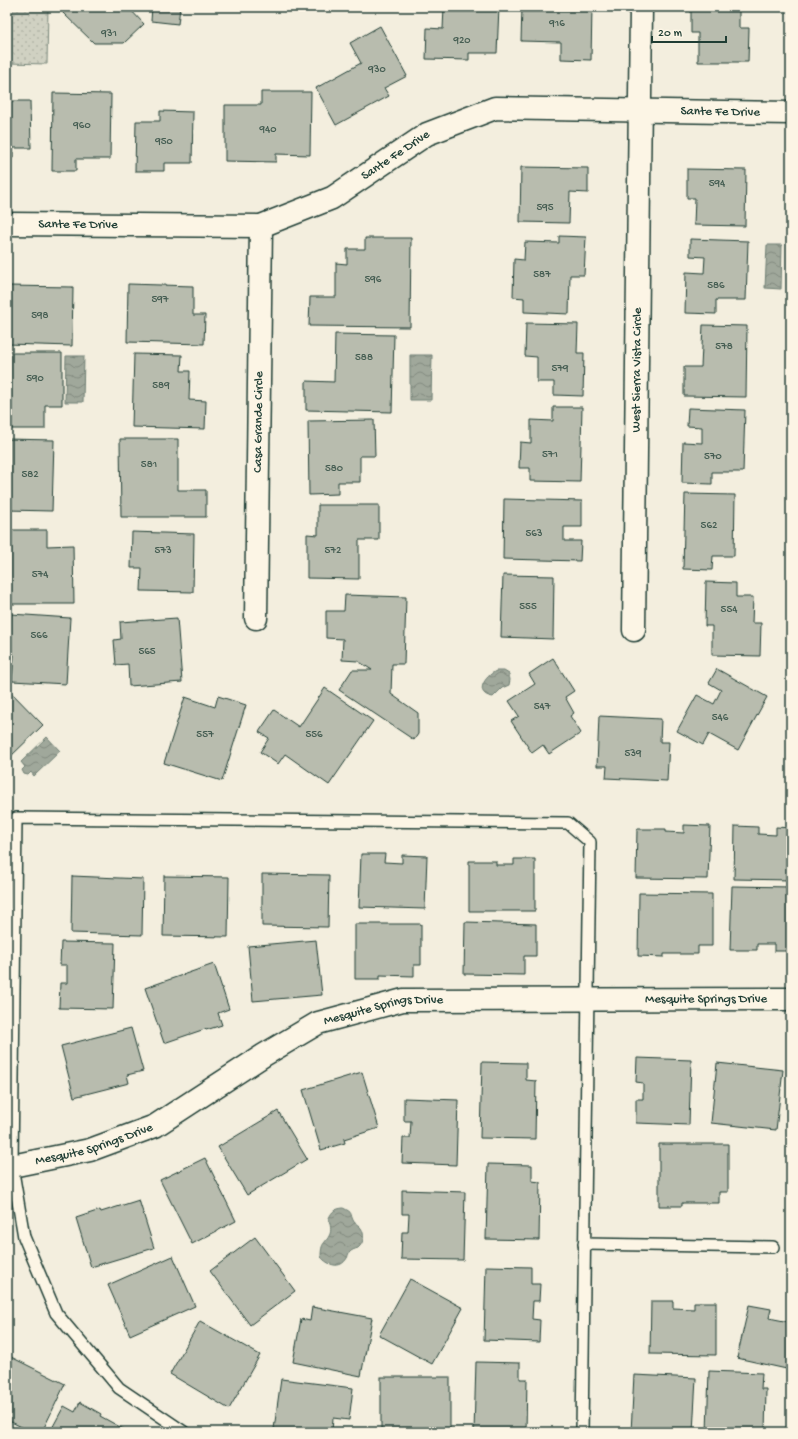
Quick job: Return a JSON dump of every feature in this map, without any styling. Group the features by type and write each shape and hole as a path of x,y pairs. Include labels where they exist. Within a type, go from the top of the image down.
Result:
{"street":[{"name":"West Sierra Vista Circle","path":"634,630 641,7"},
{"name":"Sante Fe Drive","path":"7,224 261,226 332,198 427,134 495,108 791,113"},
{"name":"Casa Grande Circle","path":"256,618 261,226"},
{"name":"Mesquite Springs Drive","path":"12,1166 90,1150 155,1126 264,1055 318,1023 403,1000 587,1001 791,999"}],"lane":[{"path":"184,1432 119,1388 56,1313 24,1237 12,1166 10,1045 16,818 568,823 590,842 582,1432"},
{"path":"584,1244 773,1247"}],"shaded area":[{"path":"7,7 48,7 47,64 7,63"}],"water":[{"path":"767,245 782,245 781,289 765,288"},
{"path":"410,355 432,355 431,400 410,400"},
{"path":"66,356 84,356 83,402 65,402"},
{"path":"496,671 504,671 509,674 510,680 509,685 502,688 493,697 487,695 482,689 488,677"},
{"path":"47,737 60,751 34,776 31,772 28,775 24,774 22,770 25,767 21,762"},
{"path":"343,1208 350,1212 354,1222 361,1228 363,1238 362,1244 349,1253 344,1262 334,1265 330,1264 321,1257 322,1248 331,1232 330,1216 334,1211"}],"building":[{"path":"63,7 128,7 144,24 124,43 94,43 63,13"},
{"path":"152,7 180,7 178,24 151,21"},
{"path":"444,7 499,7 497,53 469,53 469,60 426,59 427,28 443,29"},
{"path":"522,7 592,7 591,60 561,59 561,42 521,41"},
{"path":"691,7 739,7 739,28 749,28 748,62 698,62 698,33 691,33"},
{"path":"380,26 407,76 384,88 389,96 336,125 316,88 361,63 350,43"},
{"path":"261,92 311,92 310,155 276,154 276,162 225,161 225,105 261,105"},
{"path":"53,93 111,94 110,159 76,159 76,171 52,171"},
{"path":"7,101 30,101 31,148 13,148 13,158 7,159"},
{"path":"160,111 193,112 192,163 164,163 164,171 135,171 136,121 160,121"},
{"path":"521,167 588,168 588,193 570,192 569,223 520,222"},
{"path":"687,169 746,170 745,226 694,225 695,198 687,198"},
{"path":"559,236 586,237 584,275 570,275 569,314 524,312 524,298 513,297 514,259 524,260 525,242 559,243"},
{"path":"365,238 411,238 410,327 309,326 310,297 336,297 336,263 347,264 347,249 365,249"},
{"path":"690,239 748,241 746,300 716,300 716,314 685,313 686,272 704,273 705,257 690,256"},
{"path":"128,284 193,286 193,315 205,315 204,344 127,342"},
{"path":"7,286 73,287 72,346 7,344"},
{"path":"526,323 578,324 577,353 584,353 583,396 554,395 554,382 537,382 537,357 525,356"},
{"path":"703,325 747,326 746,397 684,396 684,367 701,367"},
{"path":"335,334 394,335 392,412 306,410 306,381 334,382"},
{"path":"7,353 62,353 62,405 45,405 45,429 7,429"},
{"path":"134,354 182,355 181,371 190,371 189,400 206,401 205,429 132,427"},
{"path":"553,407 582,407 580,482 530,481 530,468 519,468 520,442 531,443 531,420 553,421"},
{"path":"688,408 745,410 743,472 712,472 712,484 682,483 683,442 702,443 702,427 687,426"},
{"path":"374,420 375,456 360,456 360,482 338,482 338,494 309,495 308,421"},
{"path":"7,439 54,440 52,511 7,510"},
{"path":"120,439 178,439 178,490 206,490 206,517 121,517"},
{"path":"685,494 735,495 734,556 713,556 712,570 683,569"},
{"path":"504,499 582,501 582,527 564,527 564,541 581,541 580,561 503,559"},
{"path":"318,505 379,505 379,540 359,540 359,579 307,578 307,534 318,535"},
{"path":"7,530 47,530 47,546 73,545 74,604 7,604"},
{"path":"132,532 194,534 193,592 141,591 142,568 131,568"},
{"path":"503,575 554,576 553,639 501,637"},
{"path":"706,582 736,583 736,597 753,597 752,623 761,623 760,656 712,655 712,626 705,626"},
{"path":"345,595 406,597 404,664 392,664 391,694 418,713 418,734 414,740 339,690 352,670 372,670 358,661 342,660 343,639 326,638 326,611 344,611"},
{"path":"11,614 70,618 66,684 12,681 14,655 8,655"},
{"path":"177,618 182,682 129,686 128,664 116,665 114,640 121,639 120,622"},
{"path":"553,658 574,691 565,697 574,713 570,716 581,733 549,754 543,745 532,753 511,721 519,716 509,701 535,684 529,674"},
{"path":"717,669 767,697 738,750 709,734 703,745 677,731 697,695 714,704 721,690 709,683"},
{"path":"7,688 43,725 7,760"},
{"path":"325,688 373,721 329,785 285,754 278,764 260,752 269,738 259,732 274,710 299,727"},
{"path":"218,696 246,705 222,781 164,763 185,697 215,707"},
{"path":"599,716 661,719 660,742 669,742 667,781 606,778 607,766 597,766"},
{"path":"684,825 710,826 708,879 636,878 637,829 666,829 666,832 684,833"},
{"path":"735,826 758,827 758,834 776,835 776,827 791,828 791,880 734,879"},
{"path":"361,854 385,854 384,862 402,863 402,855 427,856 425,909 359,907"},
{"path":"514,859 535,859 535,911 469,911 469,861 496,861 496,865 514,865"},
{"path":"262,874 329,875 328,927 262,926"},
{"path":"72,876 143,879 142,935 71,933"},
{"path":"164,876 229,877 228,937 163,936"},
{"path":"732,886 791,887 790,951 774,951 774,944 757,944 757,950 730,950"},
{"path":"639,893 712,894 712,946 698,946 698,954 664,954 664,957 638,956"},
{"path":"465,922 536,924 536,956 524,956 524,975 464,974"},
{"path":"355,924 421,924 421,965 414,965 414,976 380,975 380,979 355,979"},
{"path":"316,940 322,995 253,1001 248,946"},
{"path":"61,942 115,943 113,1009 59,1008 60,983 67,983 67,965 60,965"},
{"path":"214,964 229,1009 218,1013 222,1025 206,1030 205,1029 164,1043 145,988"},
{"path":"131,1028 143,1071 127,1075 129,1083 74,1097 61,1046"},
{"path":"637,1058 691,1060 689,1125 636,1123 636,1099 643,1099 643,1083 636,1082"},
{"path":"482,1062 526,1063 526,1080 536,1081 535,1139 480,1138"},
{"path":"717,1063 783,1070 776,1130 711,1123"},
{"path":"362,1072 379,1128 344,1139 345,1143 321,1150 303,1090"},
{"path":"404,1098 458,1100 456,1165 402,1163 403,1138 410,1138 411,1121 404,1121"},
{"path":"278,1111 307,1159 247,1195 218,1147"},
{"path":"659,1144 728,1144 728,1192 719,1192 719,1203 682,1203 682,1206 659,1206"},
{"path":"205,1158 236,1221 192,1244 160,1180"},
{"path":"488,1164 532,1165 532,1181 540,1182 539,1240 486,1239"},
{"path":"402,1190 465,1192 463,1260 401,1259 402,1232 408,1232 409,1214 402,1214"},
{"path":"139,1200 154,1248 91,1267 76,1218"},
{"path":"255,1237 295,1291 250,1325 210,1271"},
{"path":"173,1256 195,1306 130,1335 108,1285"},
{"path":"486,1266 531,1267 531,1284 540,1284 539,1301 533,1301 532,1319 540,1320 539,1342 484,1340"},
{"path":"410,1279 463,1308 432,1364 379,1335"},
{"path":"651,1301 673,1301 673,1308 694,1309 694,1302 716,1302 716,1355 650,1354"},
{"path":"749,1305 771,1309 769,1318 789,1322 791,1316 791,1370 737,1358"},
{"path":"312,1307 372,1318 361,1376 293,1362 301,1319 310,1321"},
{"path":"200,1321 260,1355 229,1409 170,1374"},
{"path":"7,1355 65,1384 42,1432 32,1432 7,1420"},
{"path":"476,1362 520,1363 520,1379 527,1379 526,1432 474,1432"},
{"path":"709,1371 762,1373 761,1389 766,1389 765,1432 707,1432"},
{"path":"634,1375 696,1378 693,1432 631,1432"},
{"path":"381,1377 450,1377 450,1432 381,1432"},
{"path":"281,1379 353,1388 349,1420 333,1418 332,1432 299,1432 274,1429"},
{"path":"80,1402 101,1414 100,1416 129,1432 50,1432 64,1406 75,1412"}]}
